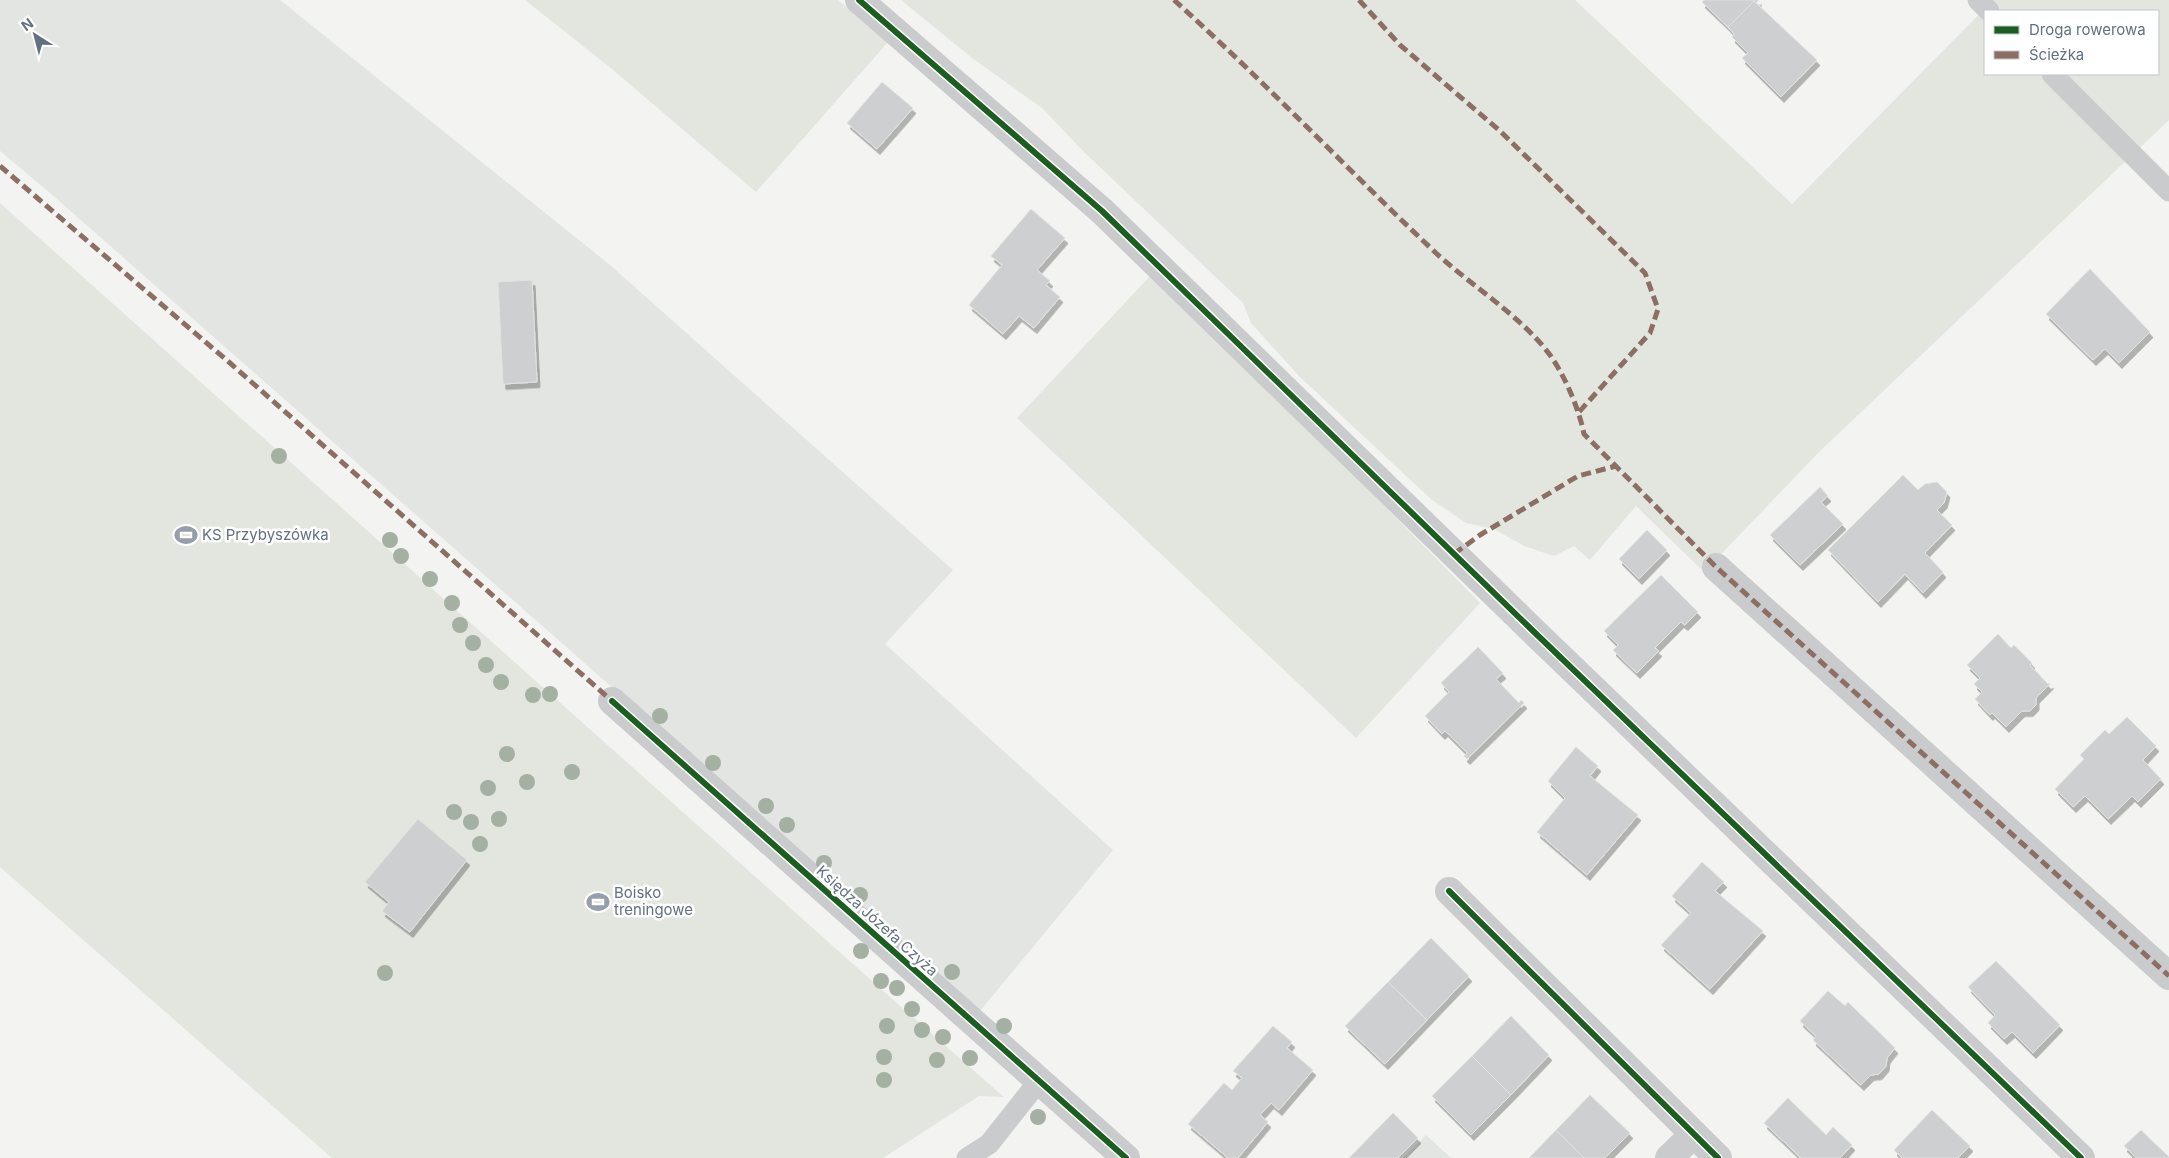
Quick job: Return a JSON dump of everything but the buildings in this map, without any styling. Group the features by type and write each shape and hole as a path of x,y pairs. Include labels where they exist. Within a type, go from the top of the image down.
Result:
{"street":[{"path":"859,0 1102,211 1530,628 2080,1158"},
{"path":"1716,567 2169,976"},
{"name":"Księdza Józefa Czyża","path":"612,702 1126,1158"},
{"path":"1449,891 1718,1158"},
{"path":"1669,1158 1694,1134"}],"lane":[{"path":"1978,0 1988,10"},
{"path":"2053,75 2169,191"},
{"path":"967,1158 989,1144 1038,1081"}],"shaded area":[{"path":"0,0 280,0 610,265 953,570 885,644 1113,850 980,1011 0,151"},
{"path":"525,0 838,0 888,42 756,192 612,69"},
{"path":"901,0 1575,0 1792,204 1993,0 2169,0 2169,120 1819,452 1704,572 1636,506 1590,560 1574,546 1554,556 1524,546 1494,529 1466,523 1432,500 1300,377 1251,323 1243,303 1083,151 1042,108 972,58"},
{"name":"KS Przybyszówka","path":"0,203 1004,1097 979,1096 883,1158 332,1158 0,867"},
{"path":"1151,275 1275,395 1480,603 1356,738 1017,418"},
{"path":"1426,1135 1451,1158 1403,1158"}],"marked path":[{"path":"1174,0 1241,62 1437,254 1525,327 1556,363 1571,393 1584,434 1716,567 2169,976"},
{"path":"1359,0 1400,45 1500,131 1645,273 1658,309 1650,333 1579,412"},
{"path":"0,166 230,363 612,701"},
{"path":"1454,554 1480,535 1578,476 1616,466"}],"cycle path":[{"path":"859,0 1102,211 1530,628 2081,1158"},
{"path":"612,701 1126,1158"},
{"path":"1449,891 1718,1158"}],"place":[{"name":"KS Przybyszówka","path":"186,535"},
{"name":"Boisko treningowe","path":"598,902"}]}
